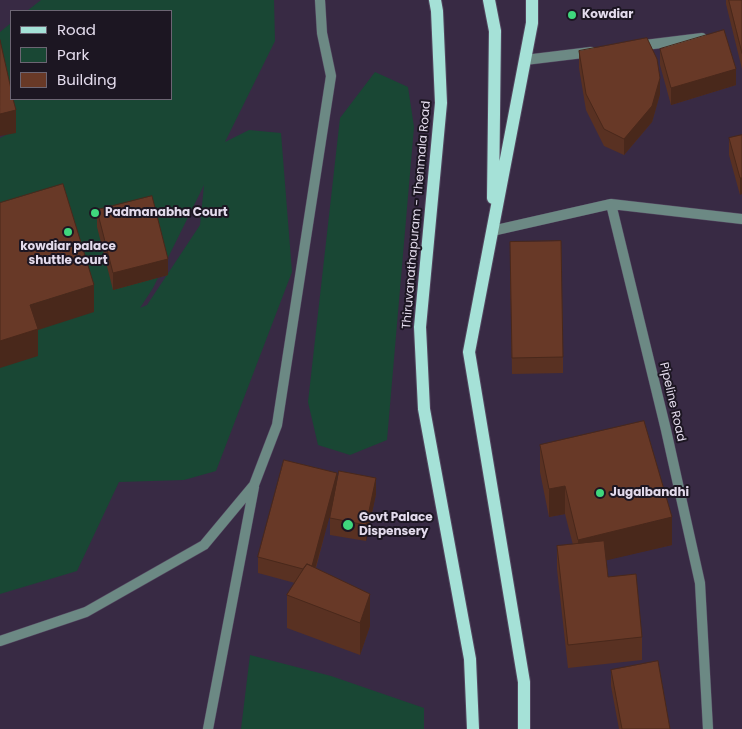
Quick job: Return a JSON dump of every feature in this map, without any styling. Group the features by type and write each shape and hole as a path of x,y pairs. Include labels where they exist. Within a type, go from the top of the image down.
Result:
{"main road":[{"name":"Thiruvanathapuram - Thenmala Road","path":"434,0 437,10 441,103 420,327 424,409 470,659 473,729"},
{"path":"489,0 495,31 492,230"},
{"path":"524,729 524,682 469,352 532,23 532,0"}],"street":[{"path":"208,729 254,485 277,425 331,76 322,33 320,0"},
{"path":"624,48 703,38"},
{"path":"525,60 604,50"},
{"path":"492,230 611,204 742,219"},
{"name":"Pipeline Road","path":"611,204 666,430 700,583 708,729"},
{"path":"0,641 86,612 204,546 254,485"}],"green space":[{"path":"41,0 274,0 275,41 225,142 249,130 281,133 292,272 216,471 184,480 119,482 77,571 0,594 0,138 12,132 0,64 0,32 10,24 10,100 172,100 172,10 28,10","holes":["204,185 200,225 147,305 140,308 153,288"]},
{"path":"375,72 408,87 414,127 387,440 350,455 318,445 308,402 340,118"},
{"path":"250,655 331,676 424,708 424,729 241,729"}],"building":[{"path":"729,0 742,0 742,53"},
{"path":"724,30 736,69 671,88 660,49"},
{"path":"647,38 657,59 660,78 652,106 624,139 604,129 586,94 579,51"},
{"path":"0,40 10,85 10,100 13,100 16,110 0,114"},
{"path":"742,135 742,178 740,178 729,138"},
{"path":"63,184 94,285 30,305 38,329 0,341 0,203"},
{"path":"152,196 168,259 113,273 97,210"},
{"path":"561,241 563,357 512,358 510,242"},
{"name":"Jugalbandhi","path":"644,421 672,517 578,540 565,486 549,489 540,445"},
{"path":"284,460 337,473 312,566 307,564 303,569 258,557"},
{"path":"339,471 376,478 366,525 330,518"},
{"path":"604,541 608,577 636,574 642,637 568,645 557,546"},
{"path":"307,564 370,594 360,623 287,595"},
{"path":"658,661 670,729 622,729 611,670"}],"place":[{"name":"Kowdiar","path":"572,15"},
{"name":"Padmanabha Court","path":"95,213"},
{"name":"kowdiar palace shuttle court","path":"68,232"},
{"name":"Jugalbandhi","path":"600,493"},
{"name":"Govt Palace Dispensery","path":"348,525"}]}
